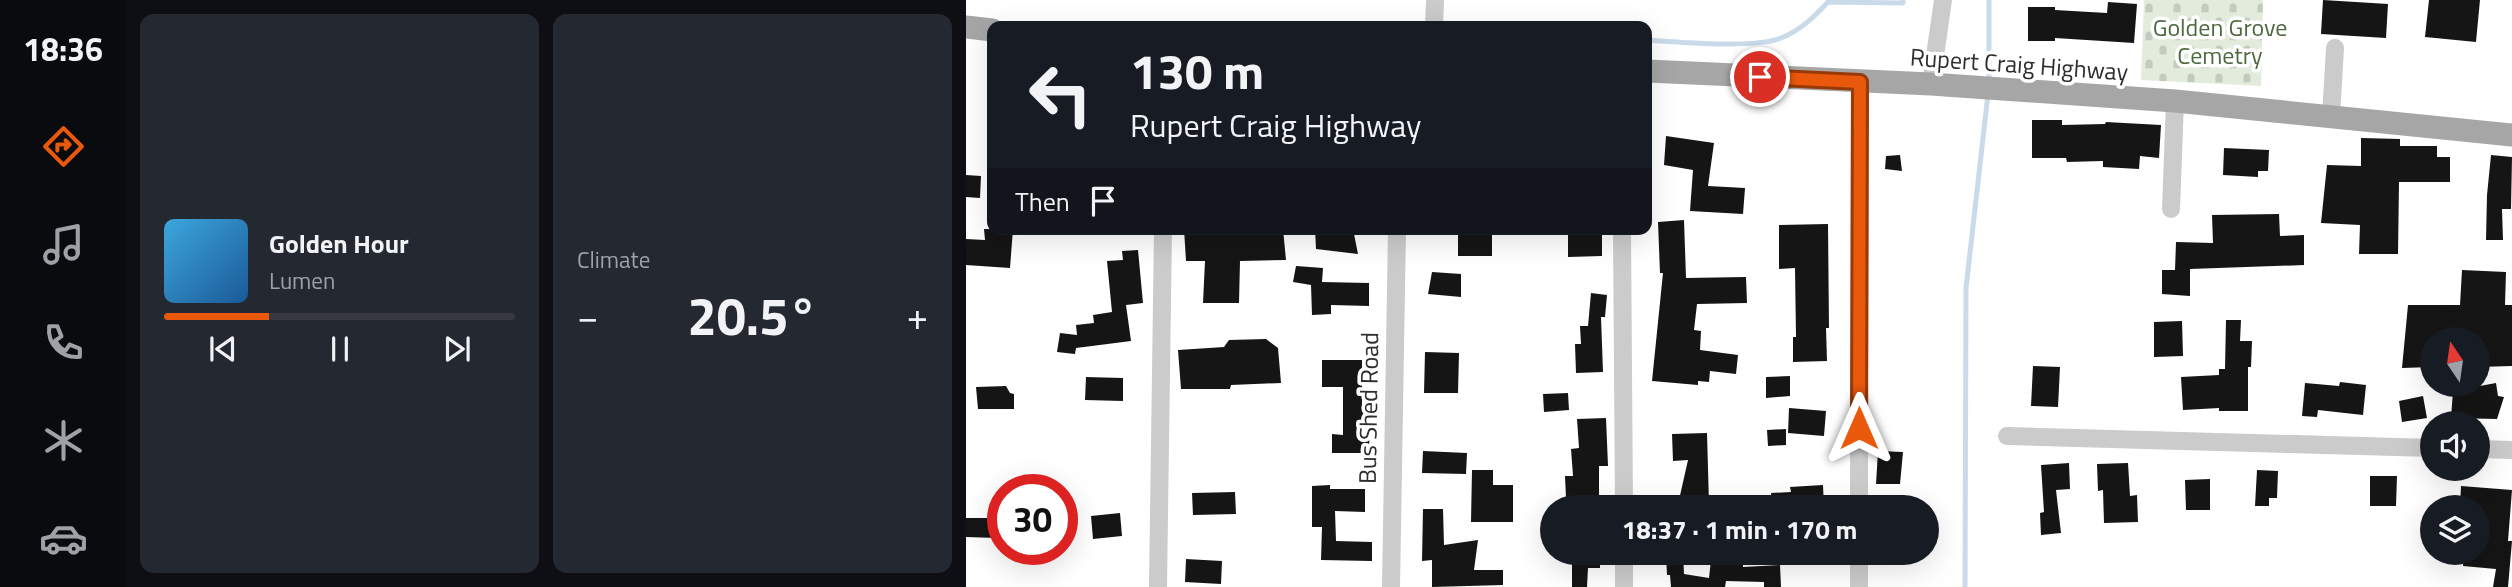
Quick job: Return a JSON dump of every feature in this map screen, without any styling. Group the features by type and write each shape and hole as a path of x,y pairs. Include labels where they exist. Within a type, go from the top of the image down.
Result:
{"main road":[{"path":"966,27 987,29"},
{"name":"Rupert Craig Highway","path":"1652,71 1931,84 2175,101 2512,135"}],"street":[{"path":"1434,21 1435,0"},
{"path":"1931,84 1943,0"},
{"path":"2330,116 2335,48"},
{"path":"1859,495 1860,82"},
{"path":"2171,209 2175,101"},
{"path":"1158,587 1163,235"},
{"name":"Bus Shed Road","path":"1391,587 1397,235"},
{"path":"1622,235 1624,495"},
{"path":"2007,436 2420,448"},
{"path":"2490,449 2512,450"},
{"path":"1624,565 1624,587"},
{"path":"1859,565 1859,587"}],"green space":[{"name":"Golden Grove Cemetry","path":"2144,0 2263,0 2261,86 2141,80"}],"building":[{"path":"2323,0 2388,4 2386,38 2321,34"},
{"path":"2429,0 2480,0 2476,42 2425,37"},
{"path":"2108,2 2137,4 2134,43 2055,38 2055,41 2028,41 2028,7 2107,13"},
{"path":"2032,120 2062,120 2062,125 2106,122 2161,125 2159,158 2140,156 2139,169 2103,167 2103,161 2067,162 2066,158 2032,158"},
{"path":"1666,136 1714,143 1708,186 1745,188 1743,214 1690,211 1693,170 1664,165"},
{"path":"2361,138 2400,139 2400,146 2437,146 2437,157 2450,157 2450,182 2399,182 2398,254 2359,254 2360,225 2321,223 2327,165 2361,166"},
{"path":"2224,148 2269,150 2268,171 2258,171 2258,177 2223,175"},
{"path":"1900,155 1902,171 1885,169 1886,156"},
{"path":"2491,155 2512,157 2511,209 2502,209 2503,240 2486,240"},
{"path":"966,175 981,176 980,198 966,197"},
{"path":"2279,214 2280,236 2304,235 2304,265 2190,269 2190,296 2162,294 2162,270 2175,270 2176,242 2213,243 2212,215"},
{"path":"1684,220 1686,278 1746,277 1747,303 1697,304 1694,330 1701,331 1700,350 1738,355 1736,374 1710,371 1709,382 1698,381 1698,385 1652,381 1663,273 1660,273 1658,222"},
{"path":"1828,224 1827,361 1793,362 1793,337 1796,337 1795,268 1779,269 1779,225"},
{"path":"984,229 987,229 987,235 1013,235 1010,268 966,265 966,239 985,240"},
{"path":"1184,235 1284,235 1286,260 1240,261 1239,303 1203,303 1205,261 1186,261"},
{"path":"1315,235 1354,235 1358,254 1316,249"},
{"path":"1458,235 1492,235 1492,256 1458,256"},
{"path":"1568,235 1602,235 1602,256 1568,257"},
{"path":"1138,250 1143,303 1126,305 1131,341 1076,348 1075,354 1057,352 1060,333 1077,335 1076,325 1094,323 1093,315 1112,312 1107,261 1123,260 1122,251"},
{"path":"1296,266 1323,268 1322,282 1369,283 1369,306 1331,305 1331,314 1312,315 1311,285 1293,282"},
{"path":"2462,270 2506,272 2505,305 2512,305 2512,366 2490,367 2490,327 2420,327 2420,367 2402,368 2408,305 2460,305"},
{"path":"1432,272 1461,274 1461,297 1428,294"},
{"path":"1591,293 1607,295 1605,317 1601,317 1603,372 1576,373 1575,344 1581,344 1580,326 1588,326"},
{"path":"2226,320 2241,320 2240,341 2252,341 2251,367 2248,367 2248,411 2219,411 2219,408 2183,410 2181,377 2219,375 2219,369 2225,369"},
{"path":"2182,321 2183,356 2154,357 2154,322"},
{"path":"1266,339 1278,348 1281,383 1231,385 1230,389 1181,389 1178,350 1224,347 1229,340"},
{"path":"1425,352 1459,353 1458,393 1424,393"},
{"path":"1322,360 1362,360 1362,409 1370,409 1369,453 1332,453 1332,434 1343,435 1343,387 1322,387"},
{"path":"2033,366 2060,367 2058,407 2031,406"},
{"path":"1790,376 1790,396 1766,398 1766,377"},
{"path":"1086,377 1123,378 1123,401 1085,400"},
{"path":"2340,382 2366,385 2363,415 2318,410 2317,417 2302,416 2305,383 2339,386"},
{"path":"2496,383 2498,396 2504,397 2497,419 2490,419 2490,411 2452,411 2453,397 2490,397 2490,384"},
{"path":"1006,386 1010,393 1014,394 1014,409 978,409 976,387"},
{"path":"1568,393 1569,410 1544,412 1543,394"},
{"path":"2423,397 2426,411 2420,411 2420,419 2402,422 2399,401"},
{"path":"1789,408 1826,411 1824,436 1788,433"},
{"path":"1606,418 1608,466 1599,466 1599,495 1566,495 1565,476 1573,476 1571,449 1579,448 1577,419"},
{"path":"1786,429 1786,445 1768,446 1767,430"},
{"path":"1707,433 1709,495 1680,495 1688,460 1673,461 1672,434"},
{"path":"1423,451 1467,453 1466,474 1422,473"},
{"path":"1878,451 1903,452 1900,484 1876,484"},
{"path":"2069,463 2070,489 2056,490 2061,533 2041,535 2040,513 2044,512 2041,465"},
{"path":"2128,463 2130,496 2137,495 2138,522 2104,523 2103,490 2098,491 2097,464"},
{"path":"1472,470 1493,470 1493,485 1513,485 1513,522 1471,522"},
{"path":"2257,470 2278,471 2277,498 2269,498 2269,506 2255,506"},
{"path":"2370,476 2397,476 2396,506 2370,506"},
{"path":"2210,479 2210,510 2186,510 2185,480"},
{"path":"1330,485 1330,489 1365,489 1365,512 1335,511 1336,541 1372,542 1372,561 1321,560 1322,527 1312,527 1312,486"},
{"path":"1823,485 1823,495 1771,495 1791,492 1790,487"},
{"path":"2461,486 2512,490 2508,541 2512,541 2508,587 2493,587 2496,569 2463,566 2490,565 2490,495 2461,495"},
{"path":"1235,492 1236,514 1193,515 1192,493"},
{"path":"1423,509 1443,509 1444,545 1478,540 1474,570 1503,570 1503,585 1432,587 1432,560 1422,561"},
{"path":"1120,513 1122,536 1093,539 1091,516"},
{"path":"966,518 987,518 987,538 966,537"},
{"path":"1186,559 1222,561 1221,584 1185,582"},
{"path":"1572,565 1600,565 1600,568 1588,568 1587,587 1572,587"},
{"path":"1666,565 1684,565 1684,574 1709,578 1710,565 1780,565 1781,587 1764,587 1764,582 1726,581 1725,587 1671,587 1670,575 1667,575"}],"waterway":[{"path":"1652,40 1716,44 1769,41 1788,35 1801,27 1828,2 1903,3 1903,0"},
{"path":"1989,0 1989,81"},
{"path":"1965,587 1966,288 1988,94"}],"route":[{"path":"1760,77 1860,82 1859,428"}]}
